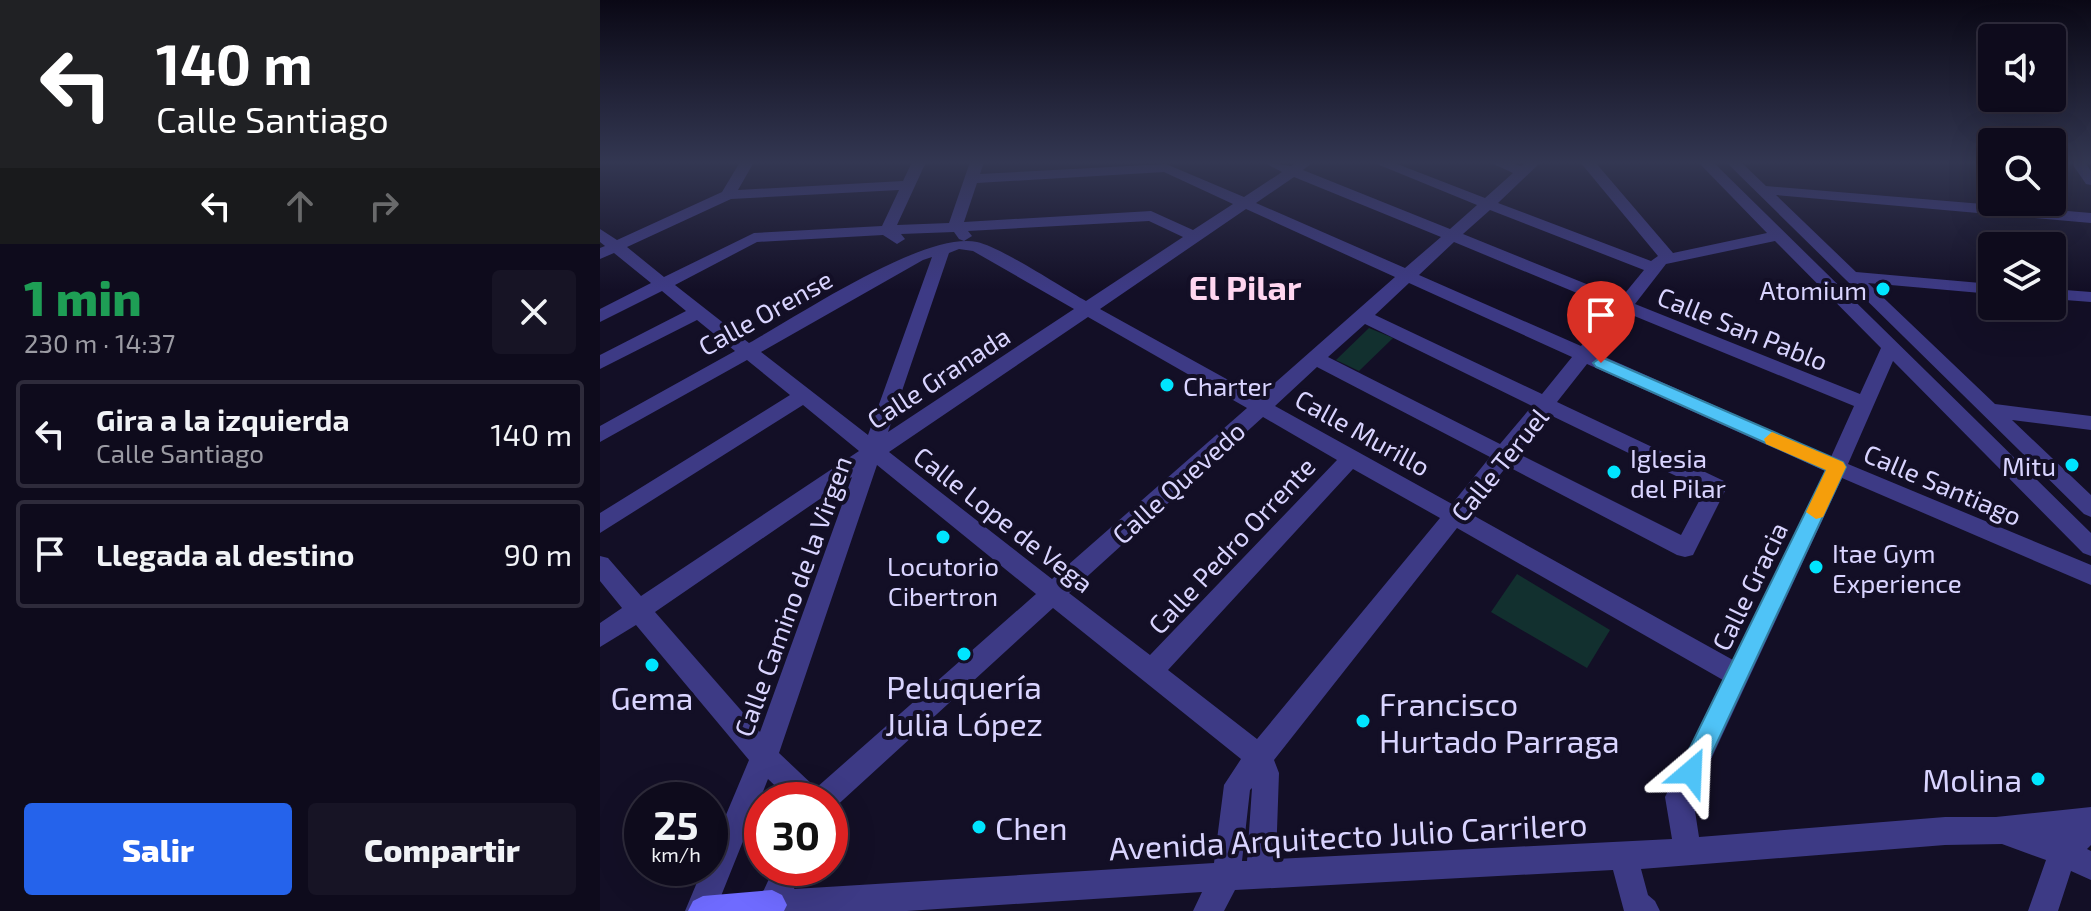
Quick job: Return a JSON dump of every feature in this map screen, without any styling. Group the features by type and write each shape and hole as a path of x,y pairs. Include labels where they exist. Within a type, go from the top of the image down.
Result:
{"street":[{"path":"608,250 707,205"},
{"path":"887,231 899,205"},
{"name":"Calle Camino de la Virgen","path":"702,911 764,757 873,451 953,241 963,205"},
{"name":"Calle Granada","path":"600,636 1243,205"},
{"name":"Calle Santiago","path":"1248,205 1584,356 2091,575"},
{"name":"Calle San Pablo","path":"1380,205 1452,238 1864,403"},
{"name":"Calle Quevedo","path":"842,782 1488,205"},
{"path":"1491,205 1661,262 1777,236"},
{"path":"1618,205 1661,262"},
{"path":"1746,205 2091,547"},
{"path":"1777,205 2091,508"},
{"path":"1933,205 2091,218"},
{"path":"600,316 754,238 887,231 953,241 1151,216 1195,237"},
{"path":"887,231 918,256"},
{"name":"Calle Lope de Vega","path":"600,234 608,250 663,284 1260,758"},
{"name":"Calle Orense","path":"600,435 918,256 953,241"},
{"name":"Calle Murillo","path":"953,241 977,247 1737,675"},
{"name":"Calle Teruel","path":"1226,877 1237,785 1661,262"},
{"path":"1848,276 1978,288"},
{"path":"2066,295 2091,297"},
{"path":"600,363 698,312"},
{"path":"1314,358 1685,548 1717,487 1363,316"},
{"name":"Calle Gracia","path":"1688,852 1679,797 1837,467 1890,347"},
{"path":"600,524 803,396"},
{"path":"1989,410 2091,423"},
{"name":"Calle Pedro Orrente","path":"1151,671 1352,457"},
{"path":"600,565 764,757 790,782"},
{"path":"1260,758 1266,773 1261,874"},
{"name":"Avenida Arquitecto Julio Carrilero","path":"702,911 772,905 822,907 1261,874 1688,852 1945,831 1996,831 2091,824"},
{"name":"Avenida Arquitecto Julio Carrilero","path":"2064,853 2091,824"},
{"name":"Avenida Arquitecto Julio Carrilero","path":"1996,831 2035,840 2091,866"},
{"path":"2043,911 2049,886 2064,853"},
{"path":"1623,855 1636,904 1645,911"},
{"path":"1208,911 1226,877"},
{"path":"772,905 781,886"}],"green space":[{"path":"1369,328 1393,338 1359,371 1336,360"},
{"path":"1517,574 1610,630 1587,668 1491,612"}],"slow traffic":[{"path":"1772,439 1837,467 1816,512"}],"place":[{"name":"Atomium","path":"1883,289"},
{"name":"Charter","path":"1167,385"},
{"name":"Mitu","path":"2072,465"},
{"name":"Iglesia del Pilar","path":"1614,472"},
{"name":"Locutorio Cibertron","path":"943,537"},
{"name":"Itae Gym Experience","path":"1816,567"},
{"name":"Peluquería Julia López","path":"964,654"},
{"name":"Gema","path":"652,665"},
{"name":"Francisco Hurtado Parraga","path":"1363,721"},
{"name":"Molina","path":"2038,779"},
{"name":"Chen","path":"979,827"}],"district":[{"name":"El Pilar","path":"1245,286"}],"route":[{"path":"1601,363 1837,467 1691,772"}]}
